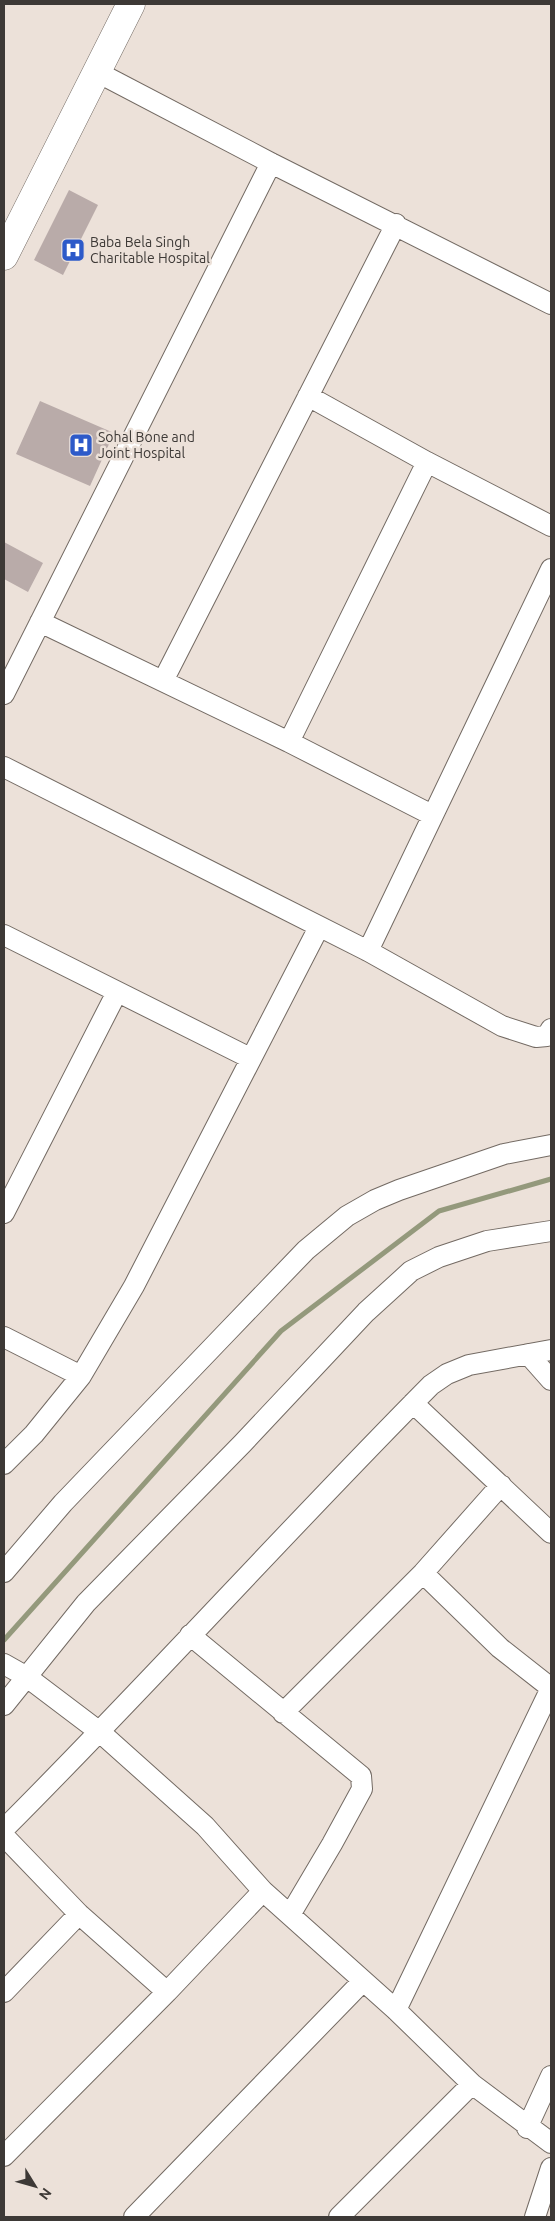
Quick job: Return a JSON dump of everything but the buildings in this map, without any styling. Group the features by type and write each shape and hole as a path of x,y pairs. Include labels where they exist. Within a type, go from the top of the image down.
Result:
{"main road":[{"path":"4,256 131,4"}],"street":[{"path":"97,72 271,163 396,224 551,304"},
{"path":"4,694 271,163"},
{"path":"164,681 396,224"},
{"path":"308,396 428,462 551,526"},
{"path":"289,742 428,462"},
{"path":"368,951 551,569"},
{"path":"40,622 289,742 432,815"},
{"path":"4,767 368,951 502,1026 536,1037 547,1036 551,1029"},
{"path":"4,1464 34,1434 81,1376 134,1286 319,927"},
{"path":"4,934 250,1058"},
{"path":"4,1213 117,992"},
{"path":"4,1572 64,1503 306,1250 348,1216 375,1200 398,1190 504,1154 551,1144"},
{"path":"4,1705 17,1671 242,1444 366,1312 411,1271 439,1257 487,1241 551,1231"},
{"path":"4,1337 81,1376"},
{"path":"4,1829 100,1733 190,1635 431,1385 447,1374 469,1365 551,1350"},
{"path":"528,1354 551,1380"},
{"path":"413,1403 551,1533"},
{"path":"283,1713 423,1573 501,1486"},
{"path":"396,2010 551,1688 500,1648 423,1573"},
{"path":"190,1635 283,1713 356,1770 363,1782 362,1789 332,1844 290,1914"},
{"path":"17,1671 100,1733 205,1826 263,1891 396,2010 472,2084 528,2128 551,2143"},
{"path":"4,1836 80,1914 167,1992"},
{"path":"4,2156 167,1992 263,1891"},
{"path":"4,1992 80,1914"},
{"path":"134,2217 363,1981"},
{"path":"528,2128 551,2076"},
{"path":"339,2217 472,2084"},
{"path":"534,2217 551,2168"}],"waterway":[{"path":"4,1640 281,1331 439,1211 551,1179"}],"place":[{"name":"Baba Bela Singh Charitable Hospital","path":"73,250"},
{"name":"Sohal Bone and Joint Hospital","path":"81,445"}]}
